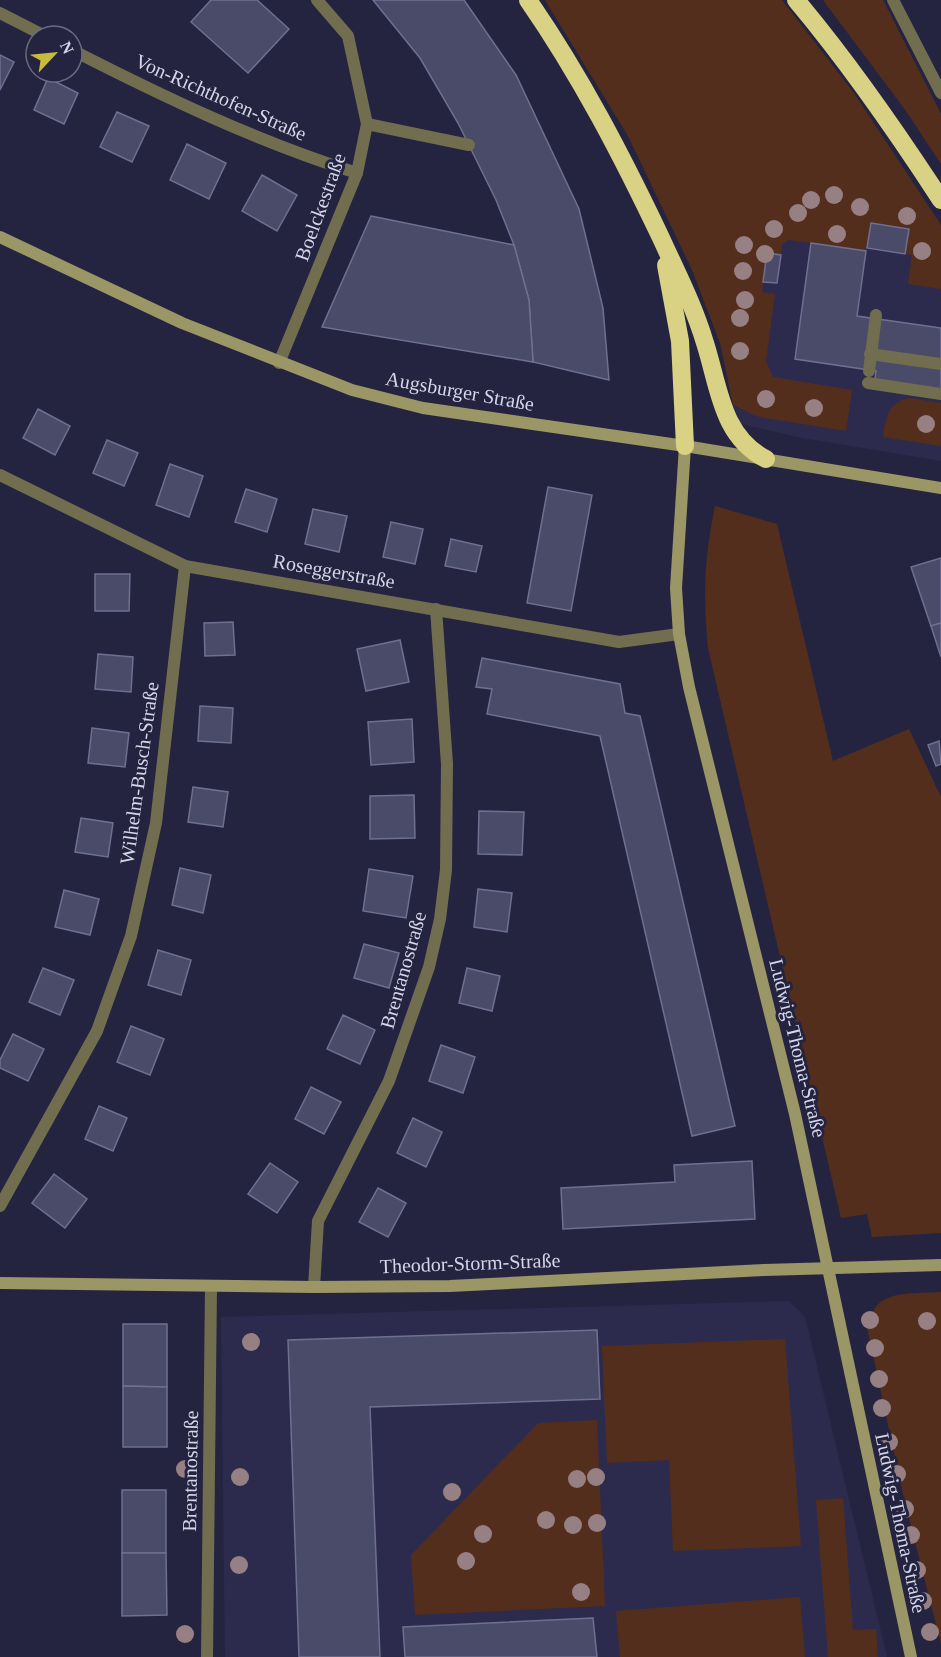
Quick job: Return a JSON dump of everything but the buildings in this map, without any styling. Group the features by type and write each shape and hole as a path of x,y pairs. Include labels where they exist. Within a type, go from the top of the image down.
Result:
{"highway":[{"path":"528,0 572,68 612,140 661,240 696,317 726,417 744,445 766,459"},
{"path":"796,0 830,40 896,131 941,201"},
{"path":"661,240 680,341 685,446"}],"street":[{"name":"Boelckestraße","path":"279,363 357,173 367,124 348,36 317,0"},
{"path":"893,0 941,93"},
{"path":"0,14 24,26"},
{"name":"Von-Richthofen-Straße","path":"84,56 168,99 322,162 357,173"},
{"path":"367,124 469,145"},
{"name":"Augsburger Straße","path":"0,237 182,323 351,390 423,408 685,446 941,489"},
{"path":"876,315 868,377 941,394"},
{"path":"870,354 941,364"},
{"name":"Ludwig-Thoma-Straße","path":"685,446 676,588 679,634 689,687 795,1114 883,1535 911,1657"},
{"name":"Roseggerstraße","path":"0,475 185,566 619,642 679,634"},
{"name":"Wilhelm-Busch-Straße","path":"0,1206 97,1030 131,936 156,823 185,566"},
{"name":"Brentanostraße","path":"314,1287 318,1221 389,1081 429,967 440,919 446,870 447,764 436,609"},
{"name":"Theodor-Storm-Straße","path":"0,1284 450,1286 941,1265"},
{"name":"Brentanostraße","path":"207,1657 211,1286"}],"shaded area":[{"path":"545,0 782,0 854,93 941,225 941,289 908,284 912,255 905,254 908,229 871,223 866,251 789,240 782,244 781,255 767,254 762,292 775,294 766,361 773,377 852,390 846,431 759,417 733,405 720,343 692,270 628,136"},
{"path":"823,0 883,0 941,114 941,164 906,111"},
{"path":"761,202 941,225 941,461 802,438 741,424 733,405 746,411"},
{"path":"909,398 941,403 941,446 883,437 887,417 892,407"},
{"path":"715,506 777,524 833,761 909,729 941,797 941,1233 872,1237 867,1214 841,1218 708,648 705,610 706,577"},
{"path":"941,1292 941,1644 903,1494 864,1314 873,1312 885,1299 893,1296"},
{"path":"789,1301 805,1317 887,1657 225,1657 221,1317"},
{"path":"785,1339 801,1546 673,1551 669,1460 607,1463 602,1346"},
{"path":"597,1420 605,1606 415,1615 411,1555 538,1423"},
{"path":"843,1498 853,1630 876,1629 878,1657 828,1657 816,1500"},
{"path":"800,1597 805,1657 620,1657 616,1611"}]}
